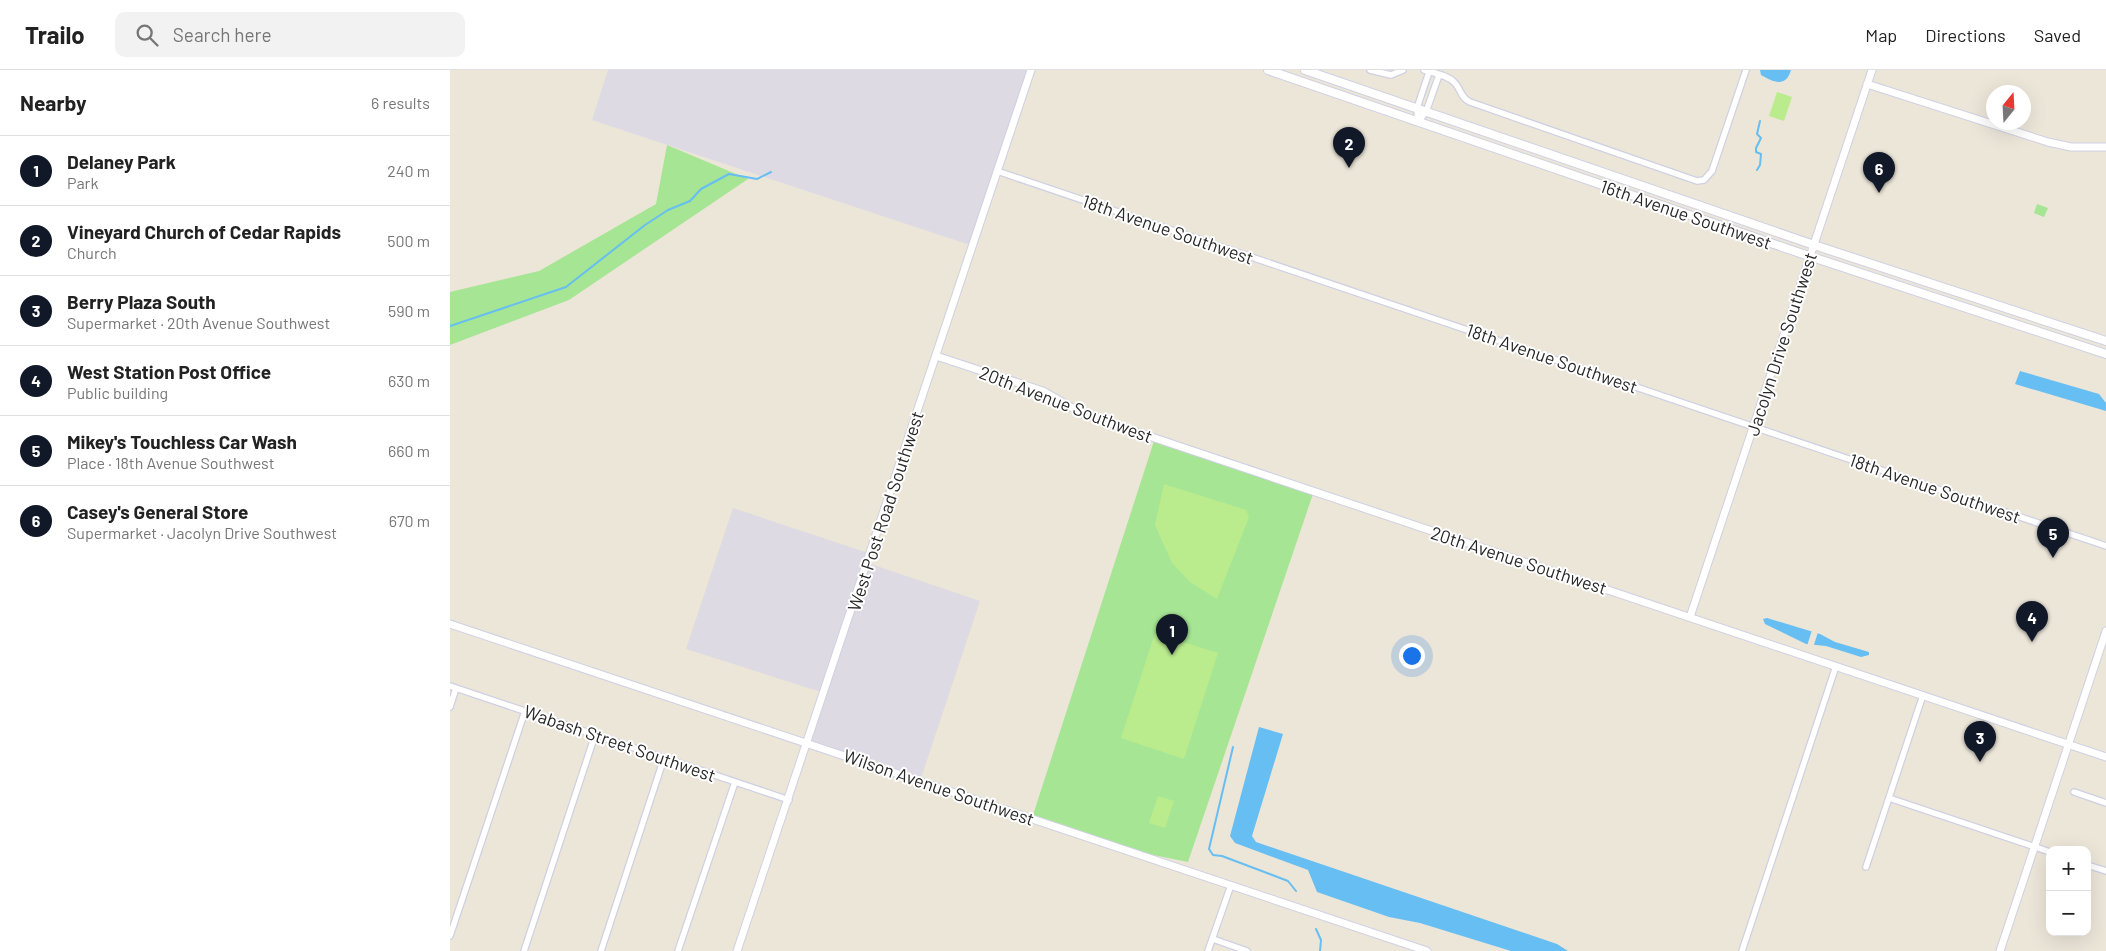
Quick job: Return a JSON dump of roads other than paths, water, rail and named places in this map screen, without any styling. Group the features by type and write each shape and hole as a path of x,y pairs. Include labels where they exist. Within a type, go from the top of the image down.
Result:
{"main road":[{"name":"16th Avenue Southwest","path":"1268,70 1810,256 2106,354"},
{"name":"16th Avenue Southwest","path":"1304,70 1814,245 2106,341"},
{"path":"1928,294 1938,291 1973,302 1981,300"}],"street":[{"name":"West Post Road Southwest","path":"737,951 789,800 1031,70"},
{"path":"1370,70 1391,75 1403,70"},
{"path":"1418,122 1417,108 1427,71 1450,79 1464,99 1470,102 1697,181 1704,180 1712,171 1746,70"},
{"name":"Jacolyn Drive Southwest","path":"1690,617 1872,70"},
{"path":"1418,122 1426,112 1439,75"},
{"path":"1867,84 2048,142 2071,147 2106,147"},
{"name":"18th Avenue Southwest","path":"998,171 2106,546"},
{"name":"20th Avenue Southwest","path":"936,356 1043,392 1084,414 2106,757"},
{"name":"Wilson Avenue Southwest","path":"450,624 1427,951"},
{"path":"2000,951 2106,631"},
{"path":"1742,951 1836,666"},
{"path":"450,707 453,687"},
{"name":"Wabash Street Southwest","path":"453,687 789,800"},
{"path":"1866,867 1923,695"},
{"path":"450,936 525,711"},
{"path":"524,951 594,735"},
{"path":"601,951 664,758"},
{"path":"678,951 735,782"},
{"path":"2074,792 2106,803"},
{"path":"1889,798 2046,851"},
{"path":"2091,866 2106,871"},
{"path":"1208,951 1231,885"},
{"path":"1212,939 1247,951"}],"water":[{"path":"1760,70 1791,70 1786,79 1779,82 1761,75"},
{"path":"2020,371 2099,394 2106,403 2106,411 2015,384"},
{"path":"1767,618 1820,634 1835,642 1869,652 1869,655 1861,657 1826,646 1806,644 1765,624 1763,619"},
{"path":"1259,727 1283,734 1252,836 1256,842 1557,944 1568,951 1511,951 1420,923 1389,917 1317,892 1308,870 1235,843 1230,836"}],"waterway":[{"path":"1757,170 1760,165 1761,154 1756,152 1761,138 1757,134 1760,121"},
{"path":"450,326 566,287 645,225 668,210 690,201 701,189 729,174 757,179 771,172"},
{"path":"1233,747 1209,849 1213,855 1222,856 1288,881 1296,891"},
{"path":"1316,929 1321,940 1320,951"}],"place":[{"name":"Vineyard Church of Cedar Rapids","path":"1349,168"},
{"name":"Casey's General Store","path":"1879,193"},
{"name":"Mikey's Touchless Car Wash","path":"2053,558"},
{"name":"West Station Post Office","path":"2032,642"},
{"name":"Delaney Park","path":"1172,655"},
{"name":"Berry Plaza South","path":"1980,762"}]}
